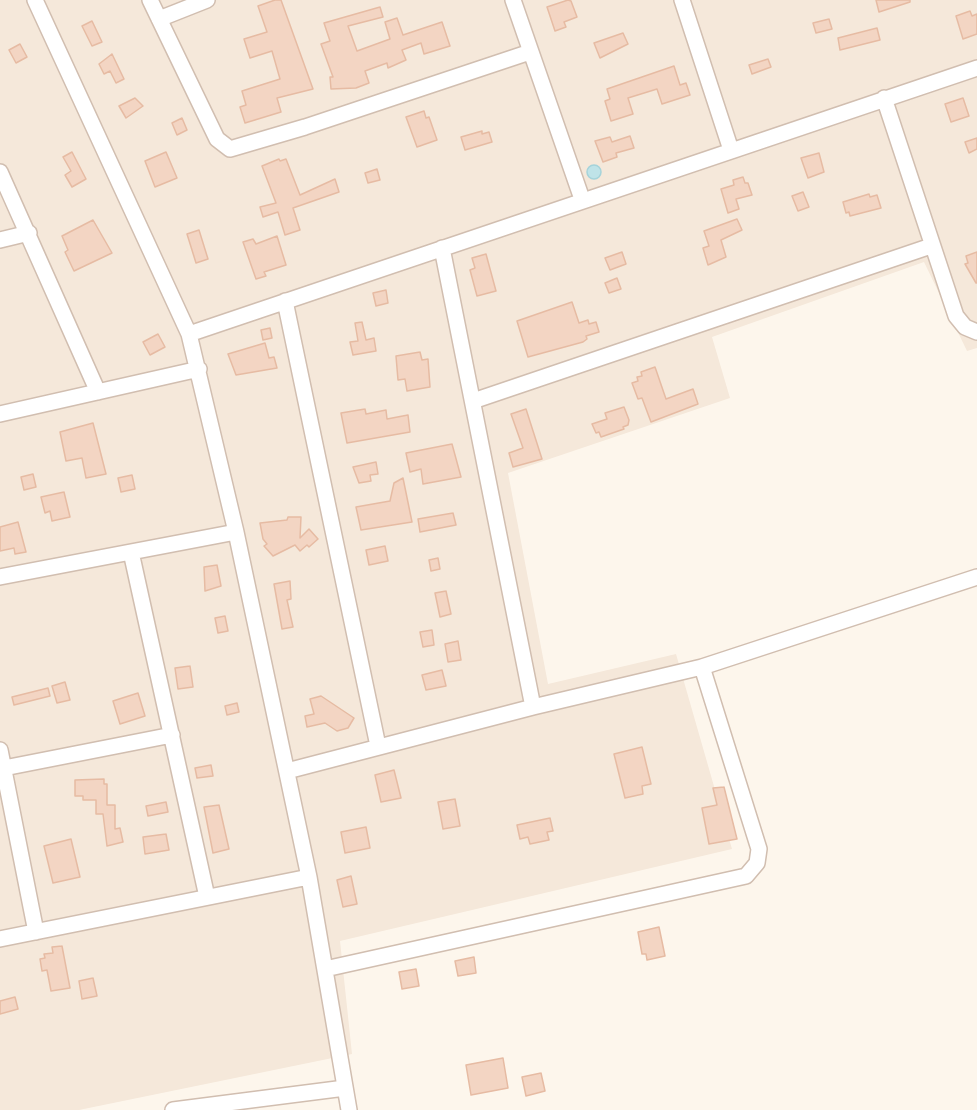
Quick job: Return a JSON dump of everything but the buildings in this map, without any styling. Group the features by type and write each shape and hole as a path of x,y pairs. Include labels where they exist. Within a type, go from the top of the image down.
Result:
{"street":[{"path":"35,0 189,334 199,369 309,877 349,1110"},
{"path":"150,0 217,139 230,149 348,113 530,52"},
{"path":"159,19 207,0"},
{"path":"513,0 582,199"},
{"path":"684,0 731,150"},
{"path":"189,334 582,199 977,68"},
{"path":"884,98 956,316 964,327 977,332"},
{"path":"0,172 98,392"},
{"path":"0,240 29,233"},
{"path":"473,401 932,246"},
{"path":"442,248 533,707"},
{"path":"285,301 378,746"},
{"path":"0,414 199,369"},
{"path":"0,577 236,532"},
{"path":"131,552 207,897"},
{"path":"287,771 533,707 702,667 977,577"},
{"path":"324,969 746,876 757,863 759,849 702,667"},
{"path":"4,768 172,735"},
{"path":"0,750 36,932"},
{"path":"0,939 309,877"},
{"path":"173,1110 345,1088"}],"shaded area":[{"path":"0,0 977,0 977,348 967,351 924,262 712,337 730,398 508,473 548,684 676,654 732,849 340,941 352,1054 79,1110 0,1110"}],"water":[{"path":"594,165 599,167 601,172 599,177 594,179 589,177 587,172 589,167"}]}
